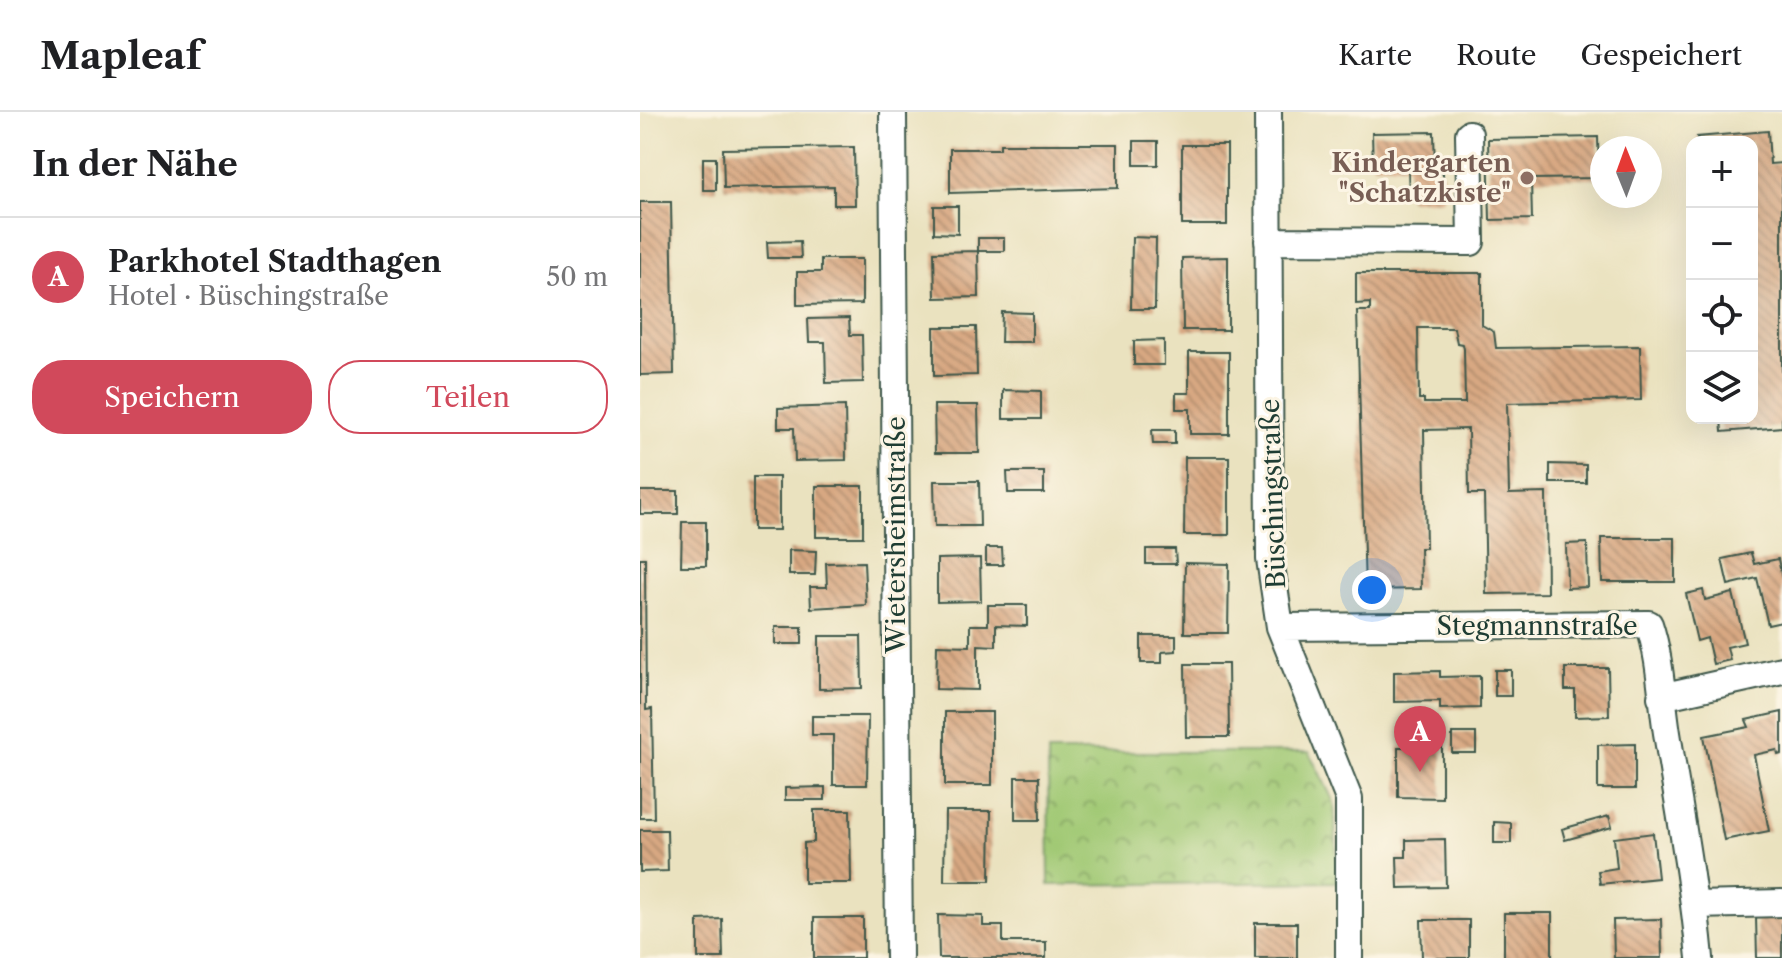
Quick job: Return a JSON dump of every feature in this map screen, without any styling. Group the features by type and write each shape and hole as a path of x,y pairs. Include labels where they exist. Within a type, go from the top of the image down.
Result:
{"street":[{"name":"Wietersheimstraße","path":"893,112 899,958"},
{"name":"Büschingstraße","path":"1268,112 1270,559 1280,627 1349,799 1349,958"},
{"path":"1268,241 1471,242 1469,134"},
{"name":"Stegmannstraße","path":"1280,627 1649,624 1660,656 1661,697 1695,905 1700,958"},
{"path":"1661,697 1782,670"},
{"path":"1695,905 1782,903"}],"green space":[{"path":"1048,752 1309,752 1334,802 1338,882 1049,885"}],"building":[{"path":"1768,131 1770,164 1782,163 1782,427 1722,432 1721,424 1758,424 1758,136 1709,136"},
{"path":"1434,132 1435,173 1443,173 1443,200 1409,200 1408,166 1373,166 1372,133"},
{"name":"Kindergarten \"Schatzkiste\"","path":"1590,137 1590,178 1531,179 1532,219 1490,220 1488,139"},
{"path":"1134,141 1158,141 1158,165 1134,165"},
{"path":"1000,144 1118,144 1118,188 950,193 950,149 1000,149"},
{"path":"1182,145 1227,145 1227,225 1182,225"},
{"path":"854,147 855,205 834,205 834,186 724,188 723,149"},
{"path":"703,158 716,158 716,190 703,190"},
{"path":"640,202 671,202 674,374 640,375"},
{"path":"934,206 958,206 958,234 934,233"},
{"path":"1132,237 1156,238 1155,309 1131,309"},
{"path":"978,238 1004,238 1004,251 978,251"},
{"path":"800,241 801,258 768,258 767,242"},
{"path":"978,251 979,297 935,298 934,252"},
{"path":"1228,257 1228,330 1183,330 1182,258"},
{"path":"821,259 862,259 862,304 797,305 797,272 821,272"},
{"path":"1356,273 1482,273 1482,325 1494,332 1496,348 1640,346 1641,400 1507,403 1509,494 1546,493 1547,593 1486,594 1484,494 1469,494 1468,429 1424,430 1426,548 1420,548 1421,589 1365,590 1357,311 1370,311 1370,303 1356,304","holes":["1418,328 1454,328 1457,343 1463,344 1464,349 1465,403 1424,403 1424,399 1419,399"]},
{"path":"1002,312 1032,313 1032,342 1001,342"},
{"path":"849,318 850,335 862,335 863,382 826,383 825,342 809,342 808,319"},
{"path":"934,327 976,327 977,375 934,376"},
{"path":"1164,340 1164,365 1134,365 1134,341"},
{"path":"1189,352 1229,352 1229,434 1190,434 1190,409 1176,409 1176,393 1189,393"},
{"path":"1003,390 1041,391 1041,419 1003,419"},
{"path":"934,405 978,405 979,453 935,453"},
{"path":"845,406 846,460 795,461 794,428 778,428 778,408"},
{"path":"1152,430 1175,430 1175,444 1153,444"},
{"path":"1185,457 1229,457 1229,535 1184,535"},
{"path":"1550,464 1586,465 1586,483 1550,483"},
{"path":"1007,472 1044,472 1044,493 1008,493"},
{"path":"753,477 779,477 779,530 753,530"},
{"path":"934,481 979,481 980,526 935,526"},
{"path":"816,486 863,486 863,537 816,537"},
{"path":"640,491 678,491 678,514 640,514"},
{"path":"682,522 706,522 706,566 681,566"},
{"path":"1601,538 1675,538 1675,582 1602,582"},
{"path":"1587,543 1588,587 1567,588 1566,544"},
{"path":"986,548 1002,548 1003,565 986,565"},
{"path":"1146,549 1175,549 1176,564 1146,564"},
{"path":"789,550 816,551 815,575 789,575"},
{"path":"1751,553 1754,564 1778,559 1782,578 1782,622 1768,625 1757,578 1728,585 1722,559"},
{"path":"640,558 645,558 646,710 652,709 654,818 640,818"},
{"path":"980,558 981,601 937,602 937,559"},
{"path":"864,562 866,605 811,608 810,587 827,587 826,563"},
{"path":"1185,563 1229,564 1228,633 1184,633"},
{"path":"1703,590 1705,600 1733,593 1745,643 1727,647 1730,660 1713,664 1707,638 1697,641 1686,594"},
{"path":"988,605 1027,605 1027,626 996,625 996,646 978,645 978,690 936,689 937,645 970,646 970,625 988,625"},
{"path":"775,627 802,627 802,644 775,644"},
{"path":"819,636 861,636 862,688 819,689"},
{"path":"1141,636 1176,636 1176,651 1162,652 1162,663 1141,663"},
{"path":"1185,664 1228,664 1229,737 1186,737"},
{"path":"1565,668 1608,668 1609,716 1575,717 1575,690 1565,690"},
{"path":"1495,670 1511,670 1511,696 1495,696"},
{"path":"1440,671 1440,677 1480,676 1480,708 1440,709 1440,701 1394,702 1394,672"},
{"path":"945,712 992,712 992,785 945,785"},
{"path":"1782,712 1782,754 1778,755 1777,750 1754,755 1769,831 1724,840 1704,736 1749,727 1746,720"},
{"path":"812,716 868,716 867,785 833,785 833,735 812,735"},
{"path":"1452,733 1476,733 1476,753 1452,753"},
{"path":"1635,744 1635,789 1598,789 1598,745"},
{"path":"1398,747 1442,747 1442,798 1398,797"},
{"path":"1015,777 1039,777 1040,820 1015,820"},
{"path":"825,787 825,800 785,800 785,788"},
{"path":"814,810 850,810 851,883 804,883 804,843 814,842"},
{"path":"945,811 991,811 990,881 944,881"},
{"path":"1609,816 1612,827 1565,840 1562,829"},
{"path":"1494,822 1511,823 1511,843 1494,843"},
{"path":"640,830 667,830 668,871 640,872"},
{"path":"1653,833 1658,878 1600,884 1598,871 1617,868 1614,838"},
{"path":"1445,839 1446,887 1398,888 1397,857 1406,857 1406,840"},
{"path":"1504,913 1552,913 1552,958 1504,958"},
{"path":"938,915 983,916 983,926 1003,926 1003,942 1046,942 1046,958 939,958"},
{"path":"1756,917 1782,917 1782,958 1757,958"},
{"path":"814,918 863,918 863,958 814,958"},
{"path":"722,919 723,958 698,958 698,920"},
{"path":"1661,919 1662,958 1614,958 1613,920"},
{"path":"1421,920 1469,920 1469,958 1422,958"},
{"path":"1255,923 1297,923 1297,958 1255,958"}],"place":[{"name":"Kindergarten \"Schatzkiste\"","path":"1527,178"},
{"name":"Parkhotel Stadthagen","path":"1420,772"}]}
